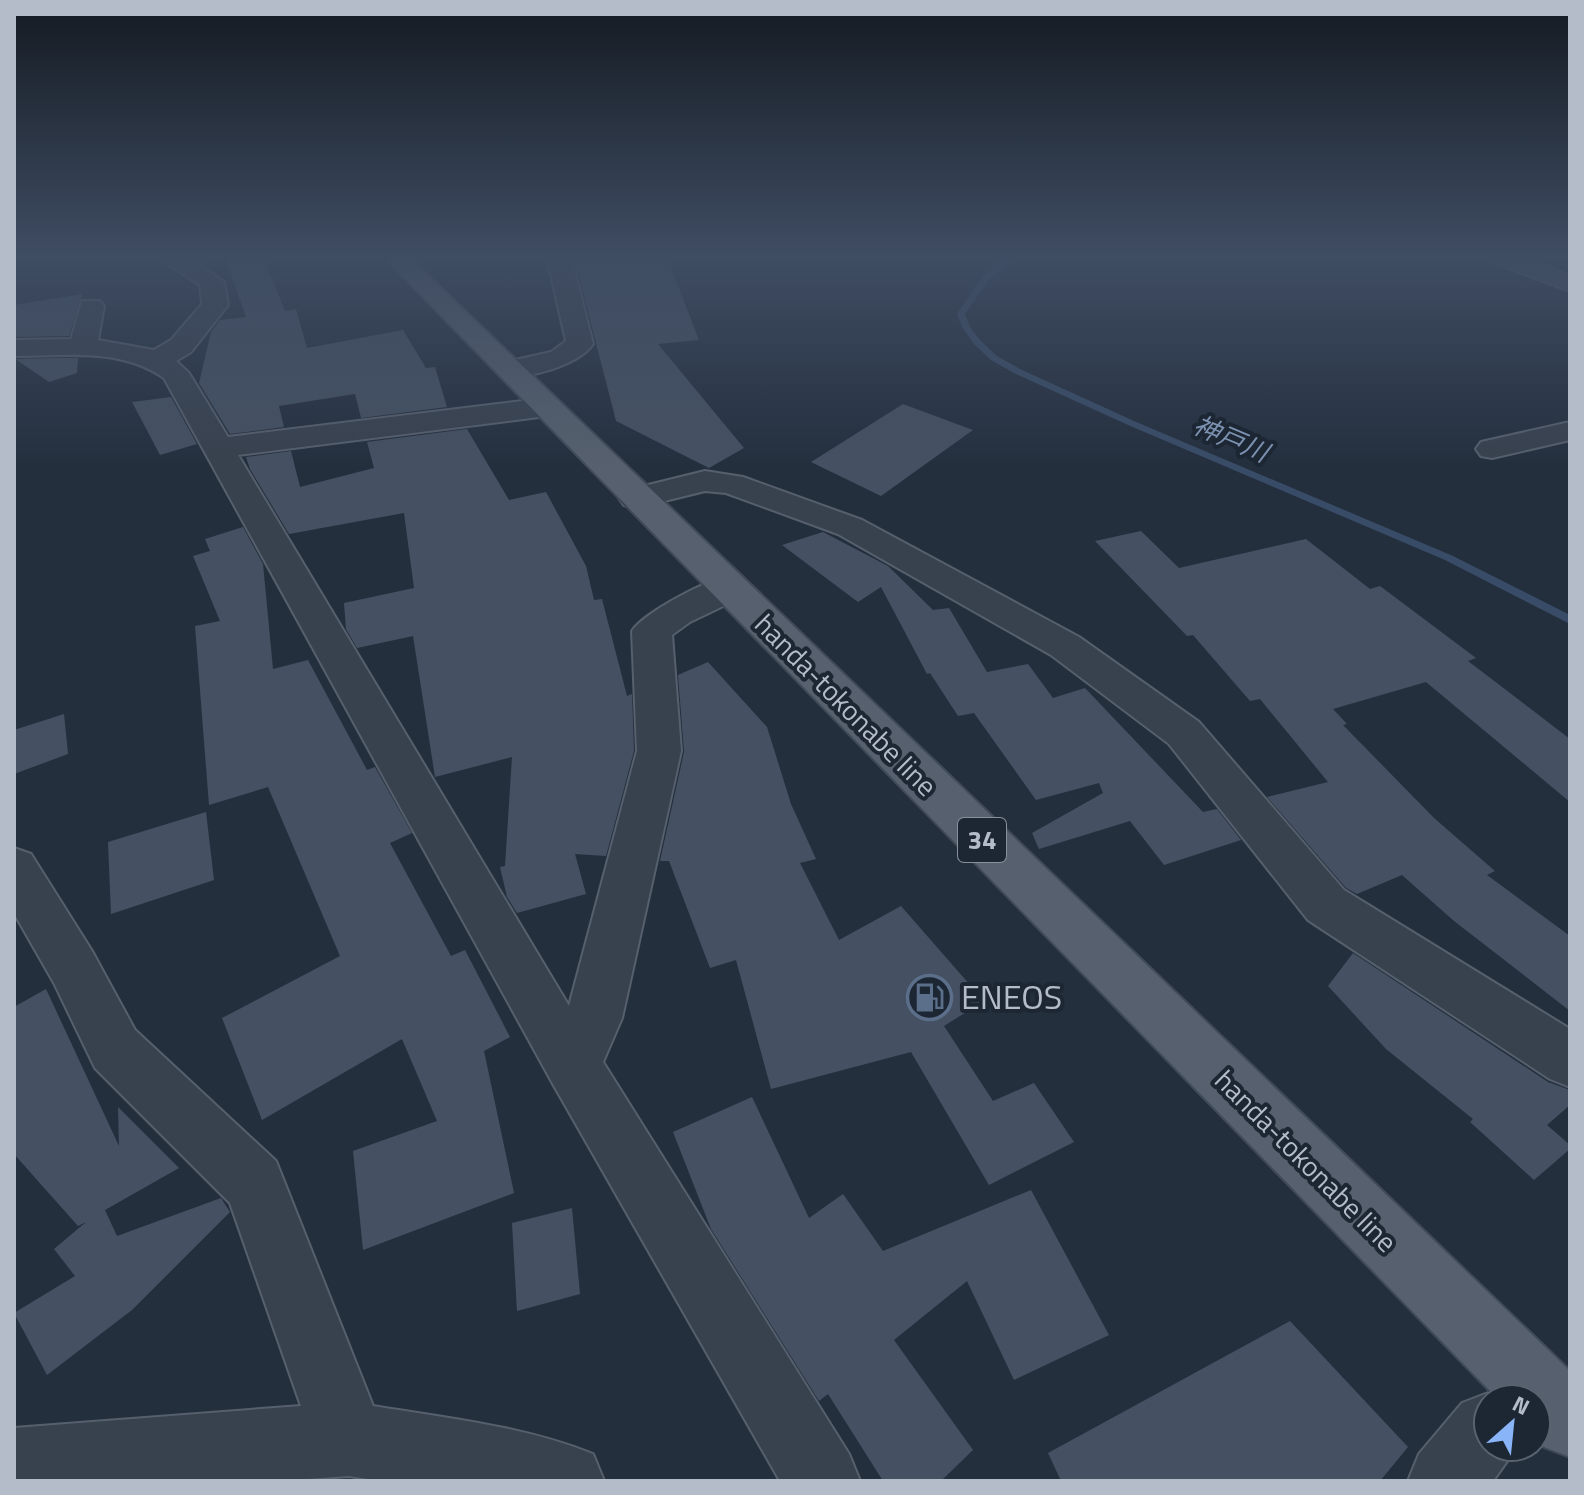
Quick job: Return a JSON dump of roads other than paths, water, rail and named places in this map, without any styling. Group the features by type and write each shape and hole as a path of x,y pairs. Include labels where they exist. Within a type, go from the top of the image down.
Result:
{"main road":[{"name":"handa-tokonabe line","path":"468,327 729,589 1502,1383"}],"street":[{"path":"14,348 87,327 127,352 159,359 175,373 573,1065 822,1481"},
{"path":"159,359 181,346 197,327"},
{"path":"511,369 560,358 580,344 576,327"},
{"path":"218,448 547,407"},
{"path":"1492,449 1570,431"},
{"path":"636,498 705,481 731,484 850,527 1065,646 1184,733 1326,905 1570,1060"},
{"path":"573,1065 594,1018 659,751 652,631 676,614 729,589"},
{"path":"14,868 73,967 115,1049 254,1183 349,1439"},
{"path":"14,1465 349,1439 499,1464 566,1481"},
{"path":"1446,1481 1472,1457"}],"waterway":[{"name":"神戸川","path":"966,327 994,358 1017,371 1131,423 1449,558 1570,620"}],"place":[{"name":"ENEOS","path":"930,997"}]}
